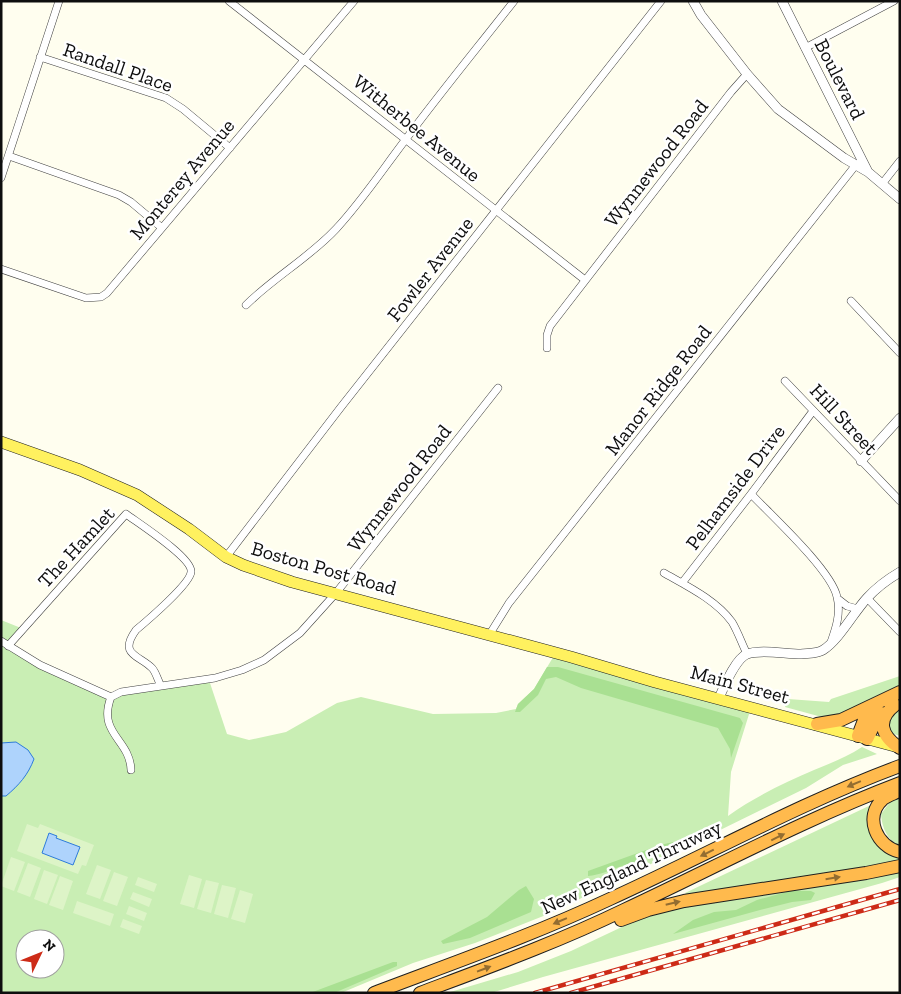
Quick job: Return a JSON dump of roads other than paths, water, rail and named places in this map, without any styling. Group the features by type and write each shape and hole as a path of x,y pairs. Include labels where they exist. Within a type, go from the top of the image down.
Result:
{"highway":[{"path":"817,724 841,720 900,692"},
{"path":"862,737 868,712 881,701"},
{"path":"862,737 878,717 898,704"},
{"path":"898,704 886,714 883,726 886,736 900,748"},
{"name":"New England Thruway","path":"374,993 580,913 803,806 900,766"},
{"name":"New England Thruway","path":"420,993 511,959 602,921 823,815 900,783"},
{"path":"900,791 883,799 874,814 874,825 878,837 884,845 900,852"},
{"path":"511,959 672,903 900,866"}],"main road":[{"name":"Boston Post Road","path":"1,442 80,470 137,494 226,557 243,566 292,582 571,656"},
{"name":"Main Street","path":"571,656 900,748"}],"street":[{"path":"1,178 59,1"},
{"name":"Witherbee Avenue","path":"229,1 585,280"},
{"name":"Monterey Avenue","path":"1,269 86,298 101,297 111,288 354,1"},
{"path":"246,304 259,291 305,256 334,230 353,209 514,1"},
{"name":"Fowler Avenue","path":"226,557 661,1"},
{"path":"693,1 701,15 748,74 785,115 855,166 868,172 900,198"},
{"name":"Boulevard","path":"782,1 868,172"},
{"path":"805,48 894,1"},
{"name":"Randall Place","path":"40,57 166,98 183,109 230,148"},
{"name":"Wynnewood Road","path":"547,348 547,335 550,326 731,92 748,74"},
{"path":"9,156 119,195 131,202 162,228"},
{"path":"882,184 900,161"},
{"name":"Manor Ridge Road","path":"492,636 490,632 509,603 855,166"},
{"path":"851,301 900,353"},
{"name":"Hill Street","path":"785,380 900,501"},
{"name":"Wynnewood Road","path":"110,697 122,692 215,678 242,670 264,660 300,633 336,593 498,388"},
{"name":"Pelhamside Drive","path":"682,582 813,411"},
{"path":"861,462 900,418"},
{"path":"751,494 820,566 835,588 838,598 838,622 831,643"},
{"name":"The Hamlet","path":"4,644 126,514 182,556 191,565 191,573 186,583 136,630 130,638 130,647 135,657 152,668 161,686"},
{"path":"719,698 723,687 738,662 747,654 811,653 822,651 831,643 867,598 882,584 900,572"},
{"path":"664,573 682,582 725,614 733,624 747,654"},
{"path":"838,598 847,606 858,609"},
{"path":"867,598 900,632"},
{"path":"4,644 40,665 110,697 107,707 109,726 128,757 131,770"}],"water":[{"path":"16,742 28,750 34,759 19,784 6,796 1,796 1,743"},
{"path":"49,833 57,836 56,838 80,847 73,865 42,853"}],"railway":[{"path":"535,993 900,889"},
{"path":"571,993 900,900"}]}
